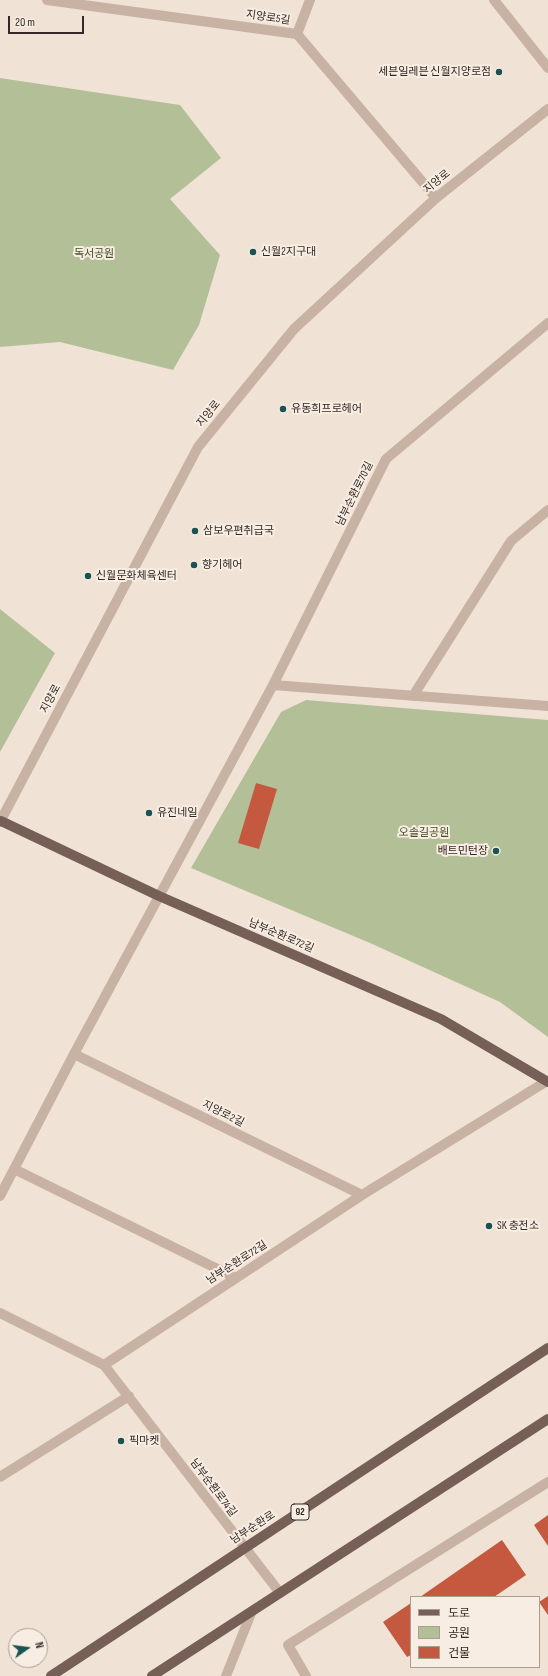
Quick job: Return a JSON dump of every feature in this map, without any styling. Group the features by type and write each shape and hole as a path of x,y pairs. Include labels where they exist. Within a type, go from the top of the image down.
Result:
{"main road":[{"name":"남부순환로72길","path":"0,821 159,896 441,1019 548,1082"},
{"name":"남부순환로","path":"51,1676 548,1348"},
{"path":"152,1676 548,1419"}],"street":[{"name":"지양로5길","path":"47,0 297,34 436,198"},
{"path":"297,34 310,0"},
{"path":"494,0 548,68"},
{"name":"지양로","path":"0,821 198,447 294,330 436,198 548,109"},
{"name":"남부순환로70길","path":"159,896 273,686 386,459 548,323"},
{"path":"413,696 511,541 548,510"},
{"path":"273,686 548,706"},
{"path":"0,1196 159,896"},
{"name":"지양로2길","path":"74,1054 362,1195"},
{"name":"남부순환로72길","path":"104,1365 362,1195 548,1082"},
{"path":"14,1169 236,1278"},
{"name":"남부순환로74길","path":"0,1313 104,1365 280,1593"},
{"path":"0,1477 128,1396"},
{"path":"306,1676 288,1645 548,1482"},
{"path":"226,1676 252,1611"}],"green space":[{"name":"독서공원","path":"0,78 180,105 221,158 170,199 220,255 199,325 173,370 60,342 0,347"},
{"path":"0,609 55,653 0,752"},
{"name":"오솔길공원","path":"306,700 548,720 548,1037 500,1002 370,943 191,868 281,712"}],"building":[{"path":"256,783 277,789 259,849 238,843"},
{"path":"548,1515 548,1546 534,1525"},
{"path":"502,1540 526,1575 495,1596 421,1596"},
{"path":"548,1596 548,1615 540,1603 540,1601"},
{"path":"410,1604 410,1656 407,1657 383,1622"}],"place":[{"name":"세븐일레븐 신월지양로점","path":"499,72"},
{"name":"신월2지구대","path":"253,252"},
{"name":"유동희프로헤어","path":"283,409"},
{"name":"삼보우편취급국","path":"195,531"},
{"name":"향기헤어","path":"194,565"},
{"name":"신월문화체육센터","path":"88,576"},
{"name":"유진네일","path":"149,813"},
{"name":"배트민턴장","path":"496,851"},
{"name":"SK 충전소","path":"489,1226"},
{"name":"픽마켓","path":"121,1441"}]}
